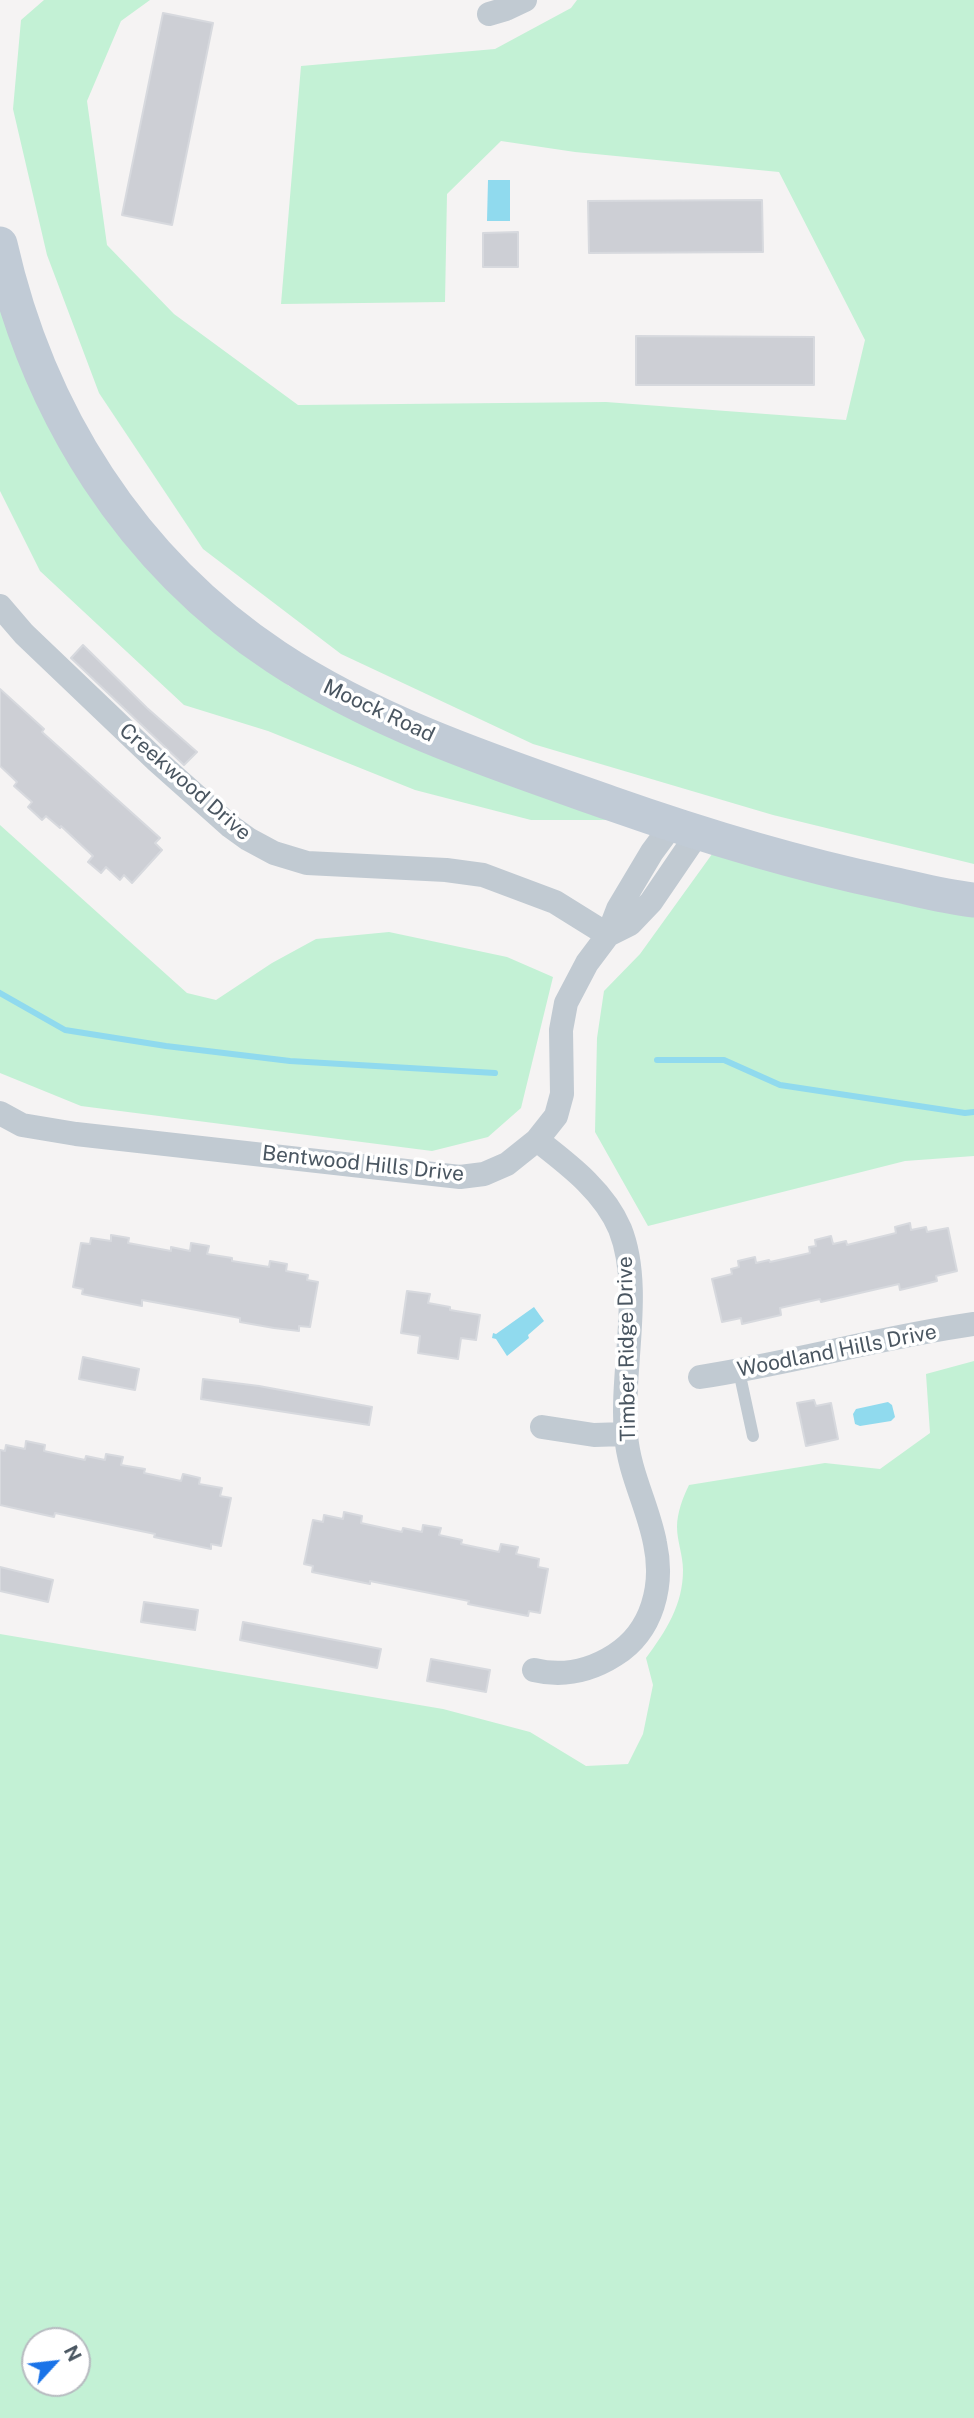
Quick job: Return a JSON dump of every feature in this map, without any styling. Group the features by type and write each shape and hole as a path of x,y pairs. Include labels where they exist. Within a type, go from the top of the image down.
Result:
{"main road":[{"name":"Moock Road","path":"0,244 20,322 49,394 73,440 141,537 204,603 276,658 382,714 510,768 685,829 800,863 974,900"}],"street":[{"path":"489,14 525,0"},
{"name":"Creekwood Drive","path":"0,606 24,635 157,761 248,839 274,853 307,863 446,870 483,876 528,890 555,902 608,935"},
{"name":"Bentwood Hills Drive","path":"0,1113 22,1125 45,1130 460,1177 484,1174 507,1164 537,1140 555,1116 562,1094 561,1030 566,1003 587,963 608,935 618,909 652,852 685,829"},
{"name":"Timber Ridge Drive","path":"534,1670 563,1674 592,1668 627,1648 653,1609 658,1575 655,1542 633,1472 625,1434 629,1297 626,1252 620,1230 610,1209 577,1172 537,1140"},
{"name":"Woodland Hills Drive","path":"700,1377 974,1324"},
{"path":"542,1427 594,1435 625,1434"}],"lane":[{"path":"739,1371 753,1436"}],"green space":[{"path":"44,0 150,0 121,21 87,101 107,245 174,314 298,405 606,402 846,420 865,340 779,172 575,152 501,141 447,194 445,302 281,304 301,66 495,49 571,8 577,0 974,0 974,864 773,815 533,744 341,654 203,549 99,393 47,255 13,109 21,20"},
{"path":"0,288 16,350 210,625 289,686 611,820 531,820 415,790 268,731 184,705 40,571 0,491"},
{"path":"0,825 187,993 216,1000 272,963 316,939 389,932 507,957 553,977 521,1108 488,1137 432,1151 81,1106 0,1073"},
{"path":"715,850 974,914 974,1156 905,1161 648,1226 595,1132 597,1038 604,991 640,954"},
{"path":"974,1361 974,2418 0,2418 0,1634 443,1709 530,1732 586,1766 628,1764 643,1734 653,1685 646,1658 666,1628 680,1595 683,1570 677,1522 689,1485 825,1463 880,1469 930,1433 926,1374"}],"water":[{"path":"488,180 510,180 510,221 487,221"},
{"path":"534,1307 544,1321 507,1356 496,1339 492,1338 493,1333 496,1334"},
{"path":"888,1402 892,1405 895,1417 891,1421 860,1426 855,1424 853,1414 856,1409"}],"building":[{"path":"163,13 213,23 172,225 122,215"},
{"path":"762,200 763,252 589,253 588,201"},
{"path":"518,232 518,267 483,267 483,233"},
{"path":"636,336 814,337 814,385 636,385"},
{"path":"83,645 147,708 197,752 184,765 71,658"},
{"path":"0,689 44,729 42,732 160,838 155,843 162,850 132,883 124,875 120,880 106,867 101,873 88,862 93,856 61,826 60,828 46,816 42,820 28,807 32,802 14,786 17,782 0,766"},
{"path":"910,1223 911,1230 926,1227 927,1232 948,1228 957,1271 936,1276 937,1281 900,1290 899,1284 821,1302 820,1299 780,1308 781,1315 742,1324 741,1318 722,1322 712,1279 732,1274 731,1269 739,1267 738,1261 755,1257 756,1263 770,1262 810,1253 809,1247 816,1246 815,1240 831,1236 833,1244 846,1241 847,1245 896,1233 895,1227"},
{"path":"111,1235 129,1238 128,1243 171,1251 171,1247 190,1251 191,1243 209,1246 207,1254 232,1258 232,1261 269,1267 270,1261 287,1264 286,1271 308,1275 307,1280 318,1282 310,1327 299,1326 299,1331 274,1328 240,1322 240,1318 142,1300 142,1306 82,1294 83,1289 73,1287 81,1243 90,1244 91,1238 111,1241"},
{"path":"407,1291 430,1294 428,1303 480,1315 476,1340 461,1338 458,1359 418,1353 420,1336 401,1333"},
{"path":"83,1357 139,1369 135,1390 79,1379"},
{"path":"203,1379 259,1386 372,1407 369,1425 201,1399"},
{"path":"814,1400 816,1406 831,1403 838,1439 806,1446 797,1403"},
{"path":"26,1441 45,1445 44,1451 85,1460 86,1456 105,1460 106,1454 123,1457 121,1465 145,1469 144,1473 181,1481 183,1474 200,1478 199,1484 222,1488 220,1496 231,1498 221,1546 211,1544 211,1549 55,1513 54,1517 0,1505 0,1450 5,1451 6,1445 25,1449"},
{"path":"344,1512 362,1516 361,1523 402,1532 403,1528 422,1532 423,1525 441,1528 439,1535 462,1540 461,1544 499,1552 501,1544 518,1547 516,1554 539,1559 538,1567 548,1569 540,1613 529,1611 528,1616 468,1604 469,1601 312,1572 313,1566 304,1564 313,1520 323,1522 324,1515 343,1519"},
{"path":"0,1567 53,1580 48,1602 0,1591"},
{"path":"144,1602 198,1610 195,1630 141,1622"},
{"path":"243,1622 381,1649 377,1668 240,1640"},
{"path":"431,1659 490,1670 486,1692 427,1681"}],"waterway":[{"path":"0,993 65,1030 290,1061 495,1073"},
{"path":"657,1060 724,1060 780,1085 965,1113 974,1112"}]}
